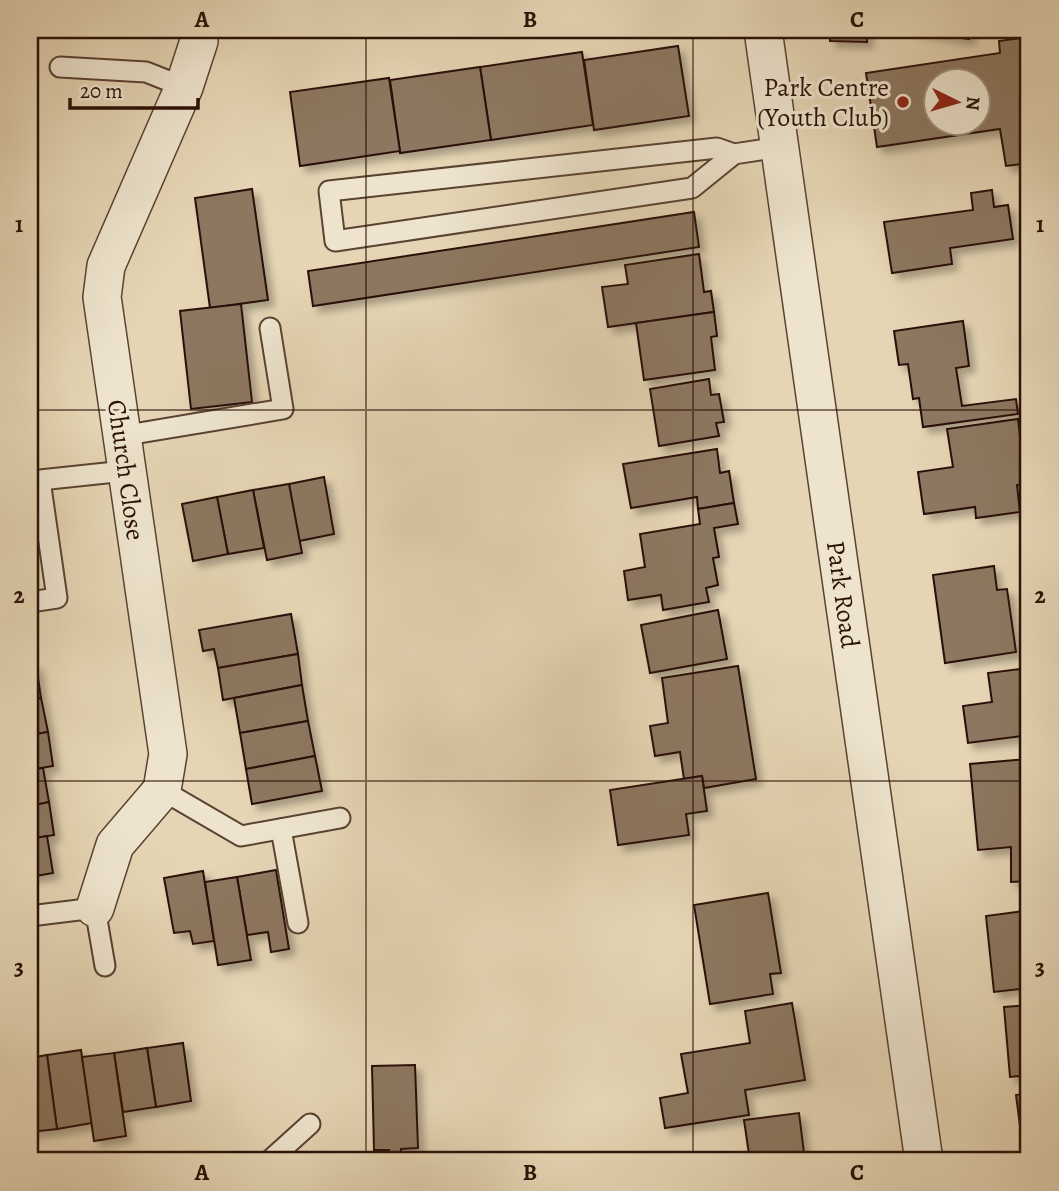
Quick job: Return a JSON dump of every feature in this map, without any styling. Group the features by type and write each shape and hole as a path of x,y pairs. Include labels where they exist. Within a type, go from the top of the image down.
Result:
{"street":[{"name":"Church Close","path":"162,790 168,754 102,297 106,266 184,87 199,41 199,30"},
{"name":"Park Road","path":"763,30 924,1161"},
{"path":"95,908 115,845 162,790"}],"lane":[{"path":"60,67 146,72 184,87"},
{"path":"734,154 692,188 335,241 329,191 717,148 734,154 780,147"},
{"path":"30,602 57,598 40,480 283,409 270,328"},
{"path":"162,790 241,836 340,818"},
{"path":"281,829 298,923"},
{"path":"30,916 95,908 105,966"},
{"path":"269,1161 310,1124"}],"building":[{"path":"830,30 867,30 867,42 830,41"},
{"path":"911,30 970,30 969,39"},
{"name":"Park Centre (Youth Club)","path":"1028,37 1029,163 1006,166 1000,129 992,130 992,66 922,66 922,136 952,136 877,147 866,73 1000,53 999,41"},
{"path":"678,46 689,116 594,130 584,60"},
{"path":"582,52 593,125 491,140 480,67"},
{"path":"480,67 491,140 400,153 390,80"},
{"path":"389,78 400,151 300,166 290,92"},
{"path":"252,189 268,300 210,308 195,198"},
{"path":"992,190 994,207 1008,205 1013,239 950,248 952,264 892,273 884,222 973,210 971,193"},
{"path":"694,212 699,247 313,306 308,271"},
{"path":"699,254 704,292 711,291 714,312 608,327 602,287 628,284 625,265"},
{"path":"241,304 252,402 191,409 180,311"},
{"path":"714,312 717,336 711,337 715,370 644,380 636,323"},
{"path":"963,321 969,366 956,368 962,406 1016,399 1018,414 923,427 919,398 913,399 908,364 899,365 894,331"},
{"path":"709,379 711,395 719,394 724,422 716,423 719,436 659,446 650,389"},
{"path":"1018,419 1021,445 1029,444 1029,483 1017,485 1020,512 976,518 975,507 924,514 918,472 953,467 947,429"},
{"path":"717,449 720,473 729,471 734,503 698,509 697,497 631,508 623,464"},
{"path":"324,477 334,534 299,541 289,484"},
{"path":"289,484 302,553 267,560 253,490"},
{"path":"253,490 264,548 228,554 217,497"},
{"path":"217,497 228,554 193,561 182,504"},
{"path":"734,503 738,524 714,528 719,557 713,558 718,585 706,588 709,602 663,610 661,595 628,600 624,571 645,567 640,534 700,524 698,509"},
{"path":"994,566 997,590 1007,589 1016,652 945,663 933,575"},
{"path":"718,610 727,659 650,673 641,625"},
{"path":"291,614 298,654 218,668 214,649 203,651 199,630"},
{"path":"298,654 302,685 223,700 218,668"},
{"path":"36,664 41,698 30,701 30,665"},
{"path":"738,666 756,779 704,788 702,776 684,779 680,752 655,756 650,726 668,723 662,678"},
{"path":"1029,668 1029,735 968,743 963,706 992,702 988,673"},
{"path":"302,685 308,721 240,733 234,698"},
{"path":"41,698 48,732 30,735 30,701"},
{"path":"308,721 315,756 246,769 240,733"},
{"path":"48,732 53,766 30,770 30,735"},
{"path":"315,756 322,791 252,804 246,769"},
{"path":"1028,759 1029,881 1011,882 1011,847 978,850 970,764"},
{"path":"43,768 49,802 30,806 30,770"},
{"path":"702,776 707,811 686,814 689,835 618,845 610,790"},
{"path":"49,802 54,835 30,839 30,806"},
{"path":"47,836 53,873 30,877 30,839"},
{"path":"276,870 289,949 271,952 268,932 247,935 237,877"},
{"path":"203,871 214,941 193,944 190,931 174,933 164,878"},
{"path":"237,877 251,960 218,965 205,882"},
{"path":"768,893 781,973 770,974 773,994 710,1004 694,905"},
{"path":"1024,911 1025,922 1029,921 1029,988 994,992 986,916"},
{"path":"792,1003 805,1080 745,1090 749,1115 665,1128 660,1098 688,1093 681,1054 750,1043 745,1011"},
{"path":"1029,1005 1029,1075 1010,1077 1004,1007"},
{"path":"183,1043 191,1101 156,1107 147,1048"},
{"path":"147,1048 156,1107 123,1112 114,1053"},
{"path":"81,1050 92,1123 57,1129 47,1055"},
{"path":"114,1053 126,1136 94,1141 82,1057"},
{"path":"47,1055 57,1129 30,1132 30,1058"},
{"path":"415,1065 418,1148 401,1149 398,1161 338,1161 382,1159 389,1154 389,1150 374,1150 372,1066"},
{"path":"1029,1093 1029,1155 1024,1156 1016,1095"},
{"path":"799,1113 805,1161 750,1161 744,1120"}],"place":[{"name":"Park Centre (Youth Club)","path":"903,102"}]}
